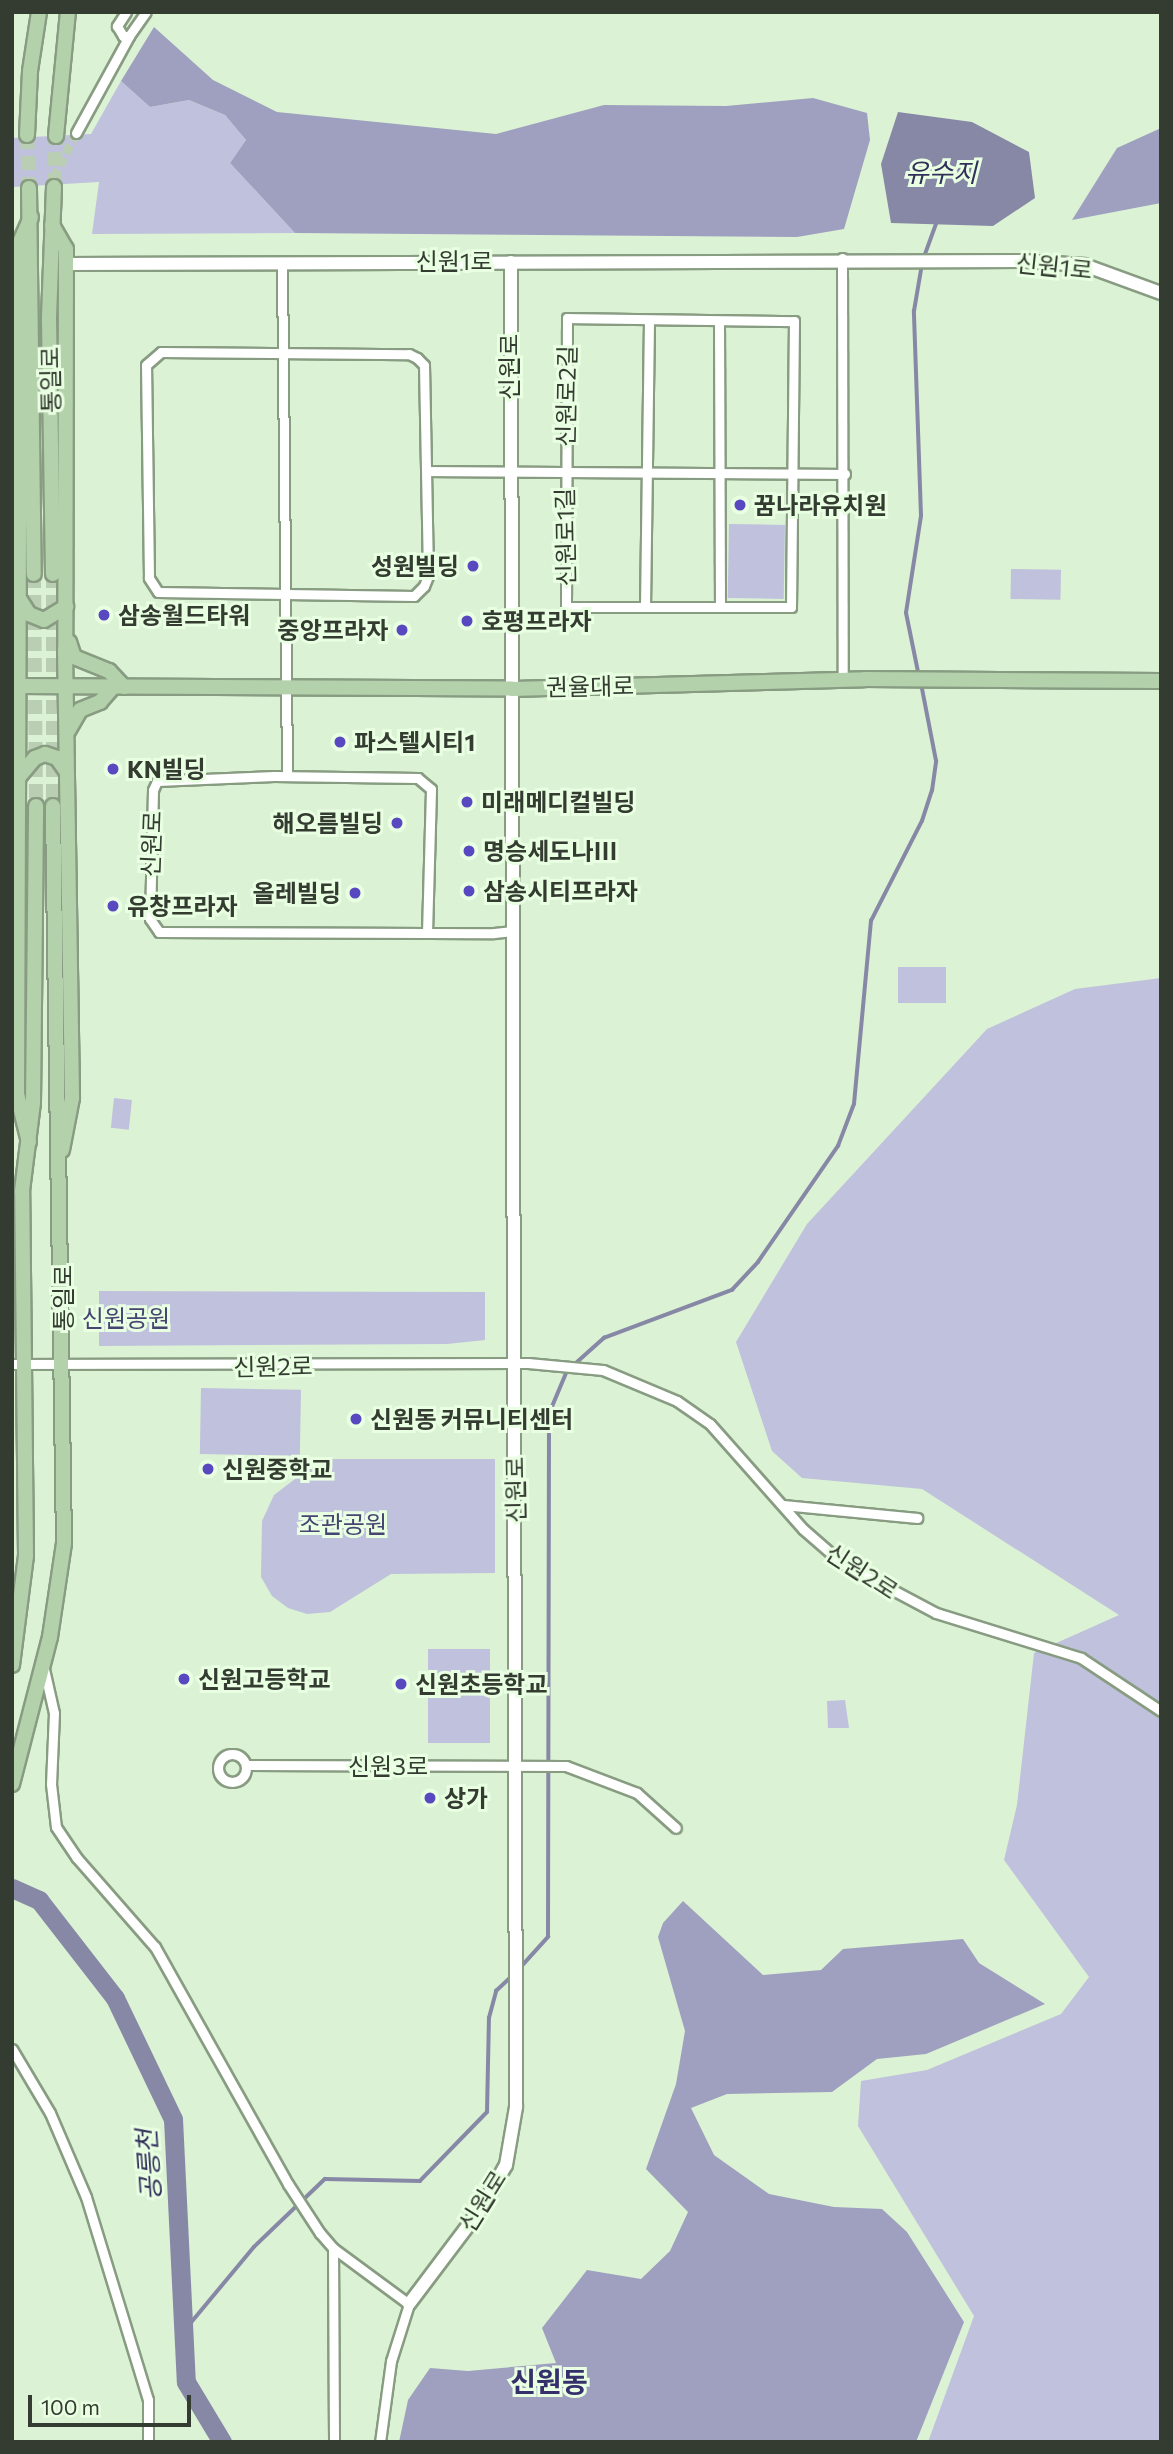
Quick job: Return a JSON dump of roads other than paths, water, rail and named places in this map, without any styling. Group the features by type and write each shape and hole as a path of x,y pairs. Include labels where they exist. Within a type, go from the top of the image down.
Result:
{"main road":[{"path":"27,135 30,71 40,12"},
{"path":"56,136 68,12"},
{"name":"통일로","path":"52,574 54,187"},
{"name":"통일로","path":"29,188 34,573"},
{"path":"29,1142 17,1094 18,778 15,686 19,599 16,263 20,242 31,218"},
{"path":"52,225 66,249 65,635 72,1098 58,1172"},
{"path":"19,599 29,614 44,621 66,607"},
{"path":"65,635 74,657 109,671 119,687 100,702 80,710 67,732"},
{"name":"권율대로","path":"15,686 512,689 843,680 1161,681"},
{"path":"18,778 35,758 45,754 57,758 66,773"},
{"name":"통일로","path":"12,1665 26,1556 18,1364 23,1191 29,1142 36,806"},
{"name":"통일로","path":"12,1784 43,1664 60,1585 64,1543 53,806"}],"street":[{"path":"126,12 117,26 122,36 129,36"},
{"path":"76,133 129,36 146,12"},
{"path":"842,258 845,474 843,680"},
{"name":"신원1로","path":"66,264 842,258 891,263 1084,265 1161,293"},
{"name":"신원로","path":"409,2304 482,2207 506,2165 516,2107 513,1923 516,1766 512,1363 510,262"},
{"path":"282,263 287,776"},
{"name":"신원로2길","path":"565,472 568,318 794,321 793,473"},
{"path":"645,607 649,321"},
{"path":"719,321 720,607"},
{"path":"161,352 409,354 424,365 427,471 428,576 414,596 158,592 149,578 148,359 161,352"},
{"path":"427,471 845,474"},
{"name":"신원로1길","path":"565,472 566,607 792,607 793,473"},
{"name":"신원로","path":"427,933 431,789 418,778 287,776 157,781 150,855 153,928 159,932 427,933 513,931"},
{"name":"신원2로","path":"18,1364 534,1363 603,1370 677,1401 709,1424 783,1505 842,1563 889,1591 936,1613 1081,1658 1161,1711"},
{"path":"783,1505 917,1518"},
{"path":"43,1664 54,1713 51,1784 56,1827 76,1858 155,1947 288,2185 320,2234 333,2248 409,2304 391,2361 380,2442"},
{"name":"신원3로","path":"246,1765 566,1766 637,1793 676,1828"},
{"path":"12,2049 50,2113 86,2197 148,2400 148,2442"},
{"path":"333,2248 334,2442"}],"water":[{"name":"유수지","path":"898,112 972,122 1029,152 1035,198 993,226 891,223 881,164"}],"waterway":[{"path":"924,257 937,221"},
{"path":"919,677 906,613 921,516 914,311 922,264"},
{"path":"520,1968 548,1937 549,1414 567,1371 604,1338 732,1290 758,1262 838,1146 854,1104 871,921 922,821 932,791 936,761 921,684"},
{"name":"공릉천","path":"12,1888 39,1900 115,1998 173,2119 186,2382 222,2442"},
{"path":"184,2331 254,2247 325,2179 420,2181 487,2112 489,2018 496,1991 512,1976"}],"tunnel":[{"path":"54,177 76,133"},
{"path":"27,135 29,188"},
{"path":"54,187 56,136"},
{"path":"34,574 36,806"},
{"path":"53,574 53,806"}],"place":[{"name":"꿈나라유치원","path":"740,505"},
{"name":"성원빌딩","path":"473,566"},
{"name":"삼송월드타워","path":"104,615"},
{"name":"호평프라자","path":"467,621"},
{"name":"중앙프라자","path":"402,630"},
{"name":"파스텔시티1","path":"340,742"},
{"name":"KN빌딩","path":"113,769"},
{"name":"미래메디컬빌딩","path":"467,802"},
{"name":"해오름빌딩","path":"397,823"},
{"name":"명승세도나Ⅲ","path":"469,851"},
{"name":"삼송시티프라자","path":"469,891"},
{"name":"올레빌딩","path":"355,893"},
{"name":"유창프라자","path":"113,906"},
{"name":"신원동 커뮤니티센터","path":"356,1419"},
{"name":"신원중학교","path":"208,1469"},
{"name":"신원고등학교","path":"184,1679"},
{"name":"신원초등학교","path":"401,1684"},
{"name":"상가","path":"430,1798"}],"district":[{"name":"신원동","path":"549,2381"}],"park label":[{"name":"신원공원","path":"126,1318"},
{"name":"조관공원","path":"343,1524"}]}
